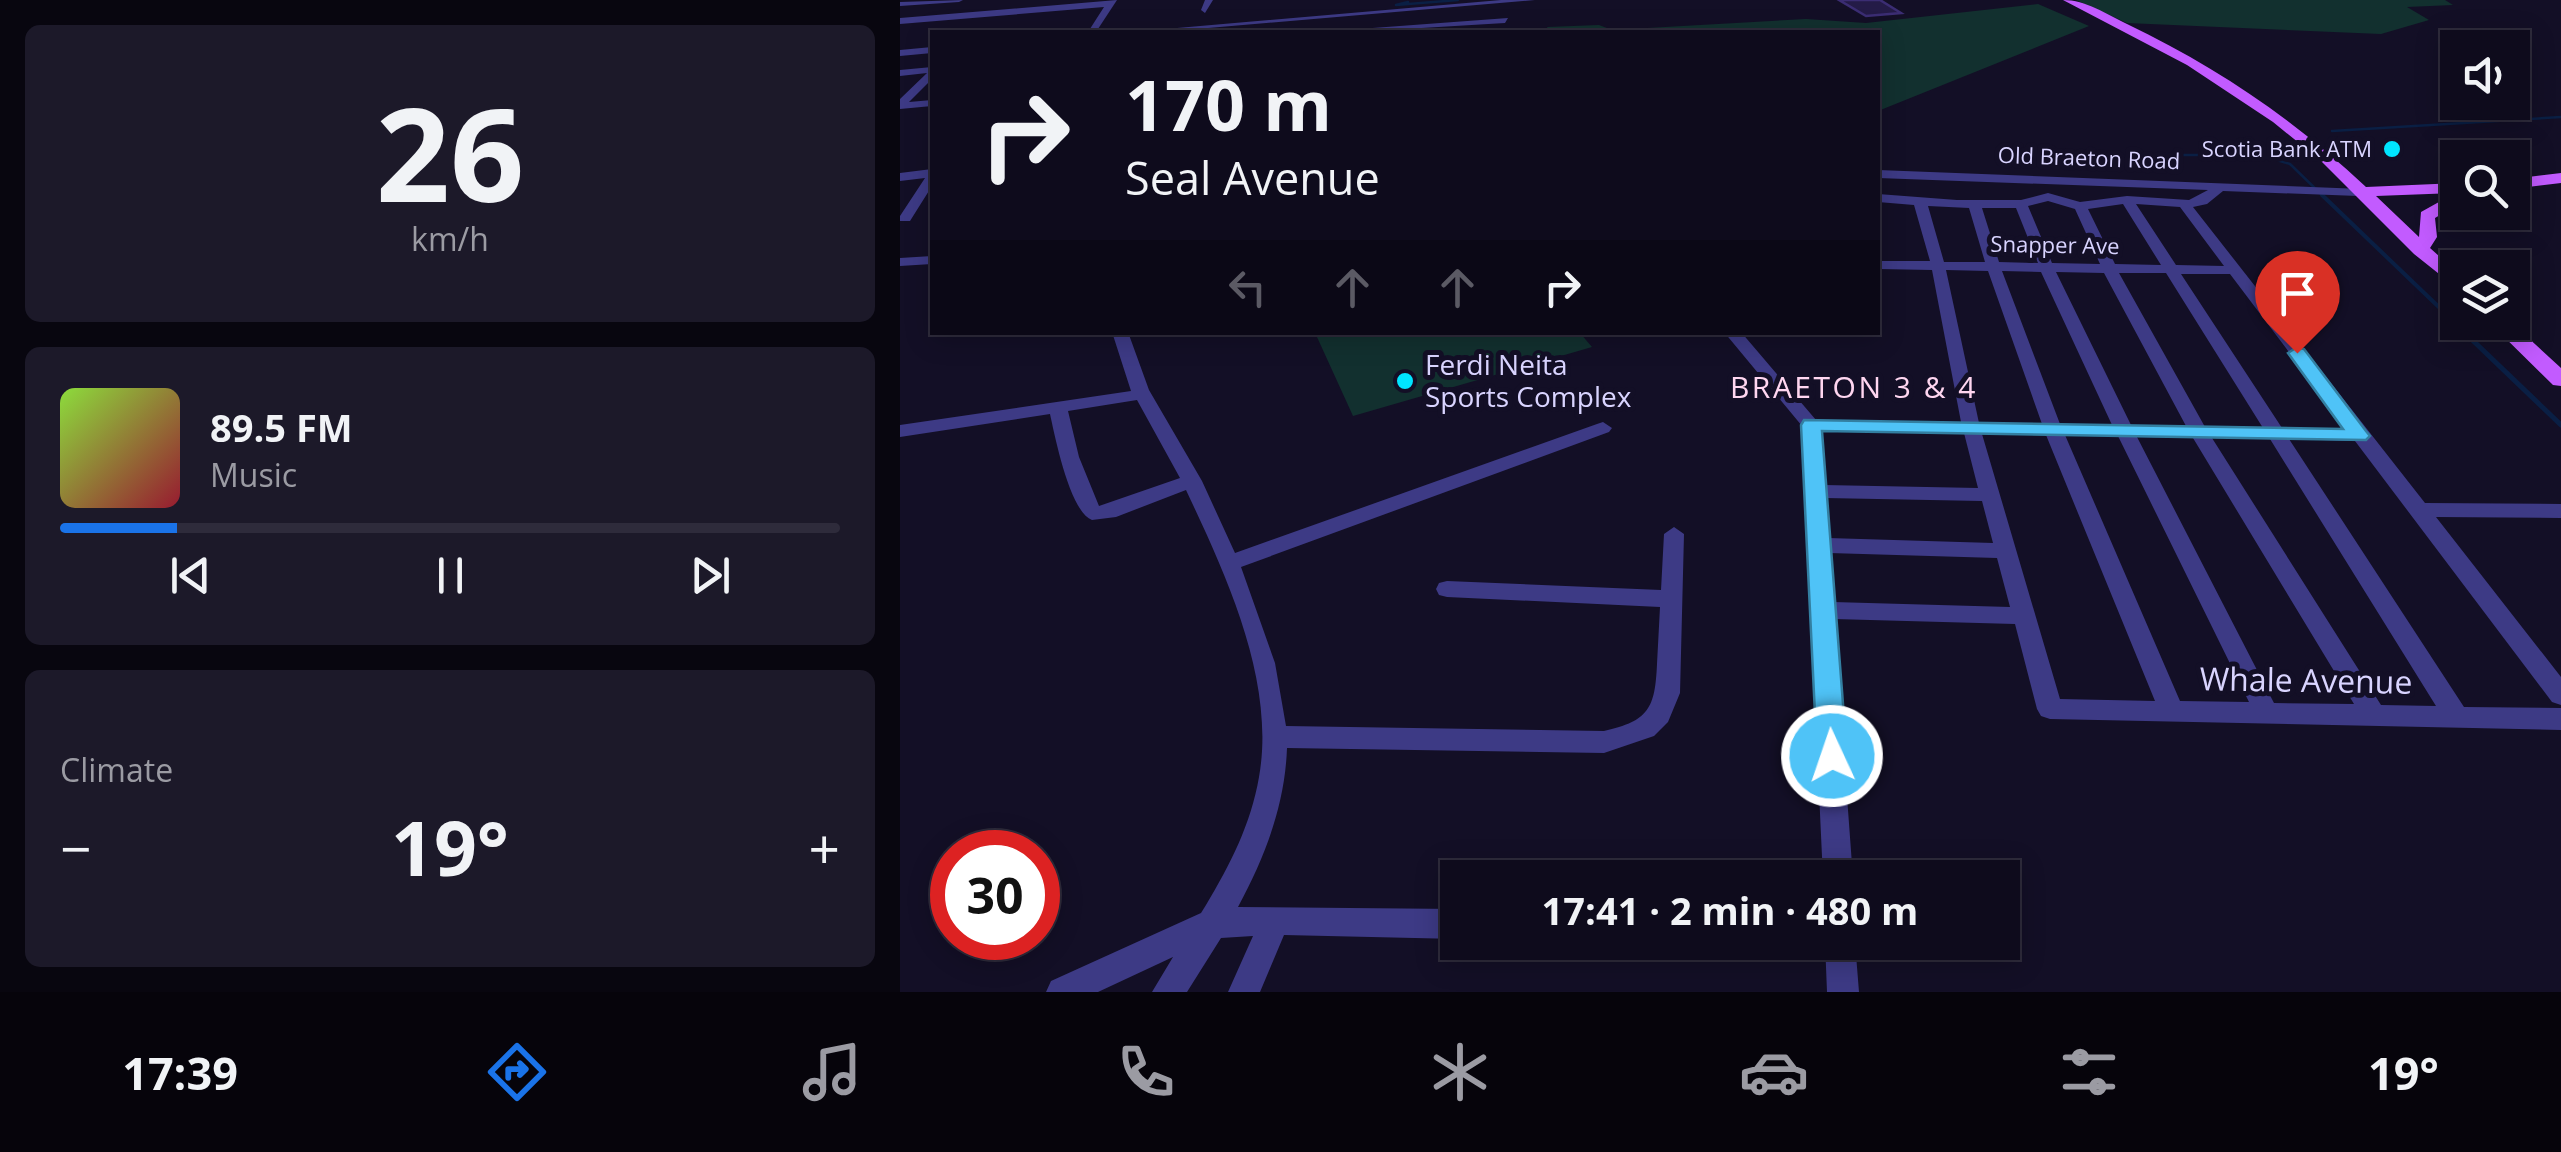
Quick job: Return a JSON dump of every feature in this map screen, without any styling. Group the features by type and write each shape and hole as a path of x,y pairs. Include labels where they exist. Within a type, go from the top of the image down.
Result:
{"main road":[{"path":"2068,0 2192,62 2244,95 2329,162 2366,178 2416,190"},
{"path":"2329,162 2349,191 2440,268"},
{"path":"2530,182 2561,178"},
{"path":"2349,191 2440,189"},
{"path":"2420,250 2428,237 2428,216 2440,208"},
{"path":"2518,340 2561,380"}],"street":[{"path":"900,4 959,0"},
{"path":"900,12 1051,7 1067,0"},
{"path":"1285,0 1287,20"},
{"path":"1160,30 1532,0"},
{"path":"910,29 939,1"},
{"path":"900,21 1112,2"},
{"path":"1093,30 1112,2"},
{"path":"1496,5 1511,30"},
{"path":"1435,8 1442,29 1505,20"},
{"path":"1370,15 1375,30"},
{"path":"900,52 930,50"},
{"path":"900,73 930,72"},
{"path":"900,106 930,74"},
{"path":"900,106 930,103"},
{"name":"Old Braeton Road","path":"1880,174 2349,191"},
{"path":"900,177 930,175"},
{"path":"930,178 905,218 930,215"},
{"path":"1880,198 2022,204 2048,197 2080,206 2127,200 2184,204 2202,200 2221,186"},
{"path":"2127,200 2456,716"},
{"path":"1824,610 2024,616 1970,426 1938,266 1920,202"},
{"path":"1974,204 1992,267 2052,427 2171,710"},
{"path":"2022,204 2047,268 2124,430 2266,714"},
{"path":"2184,204 2561,695"},
{"path":"2080,206 2108,268 2197,431 2372,714"},
{"path":"900,262 930,260"},
{"name":"Snapper Ave","path":"1880,266 2232,270"},
{"path":"1121,335 1126,362 1192,481 1230,563 1264,668 1274,737 1272,775 1254,840 1213,923 1168,992"},
{"path":"1735,335 1811,425 1837,860"},
{"path":"900,431 1144,394"},
{"path":"1058,407 1069,457 1092,513 1109,512 1192,481"},
{"path":"1811,425 2359,436"},
{"path":"1230,563 1602,428"},
{"path":"1815,492 1990,494"},
{"path":"2420,510 2561,511"},
{"path":"1274,737 1604,742 1640,734 1664,714 1668,694 1674,534"},
{"path":"1819,544 2006,551"},
{"path":"1447,589 1671,599"},
{"name":"Whale Avenue","path":"2024,616 2050,709 2561,718"},
{"path":"1244,992 1275,920"},
{"path":"1062,992 1213,923 1275,920 1440,924"},
{"path":"1841,960 1843,992"}],"green space":[{"path":"2076,0 2445,0 2453,5 2407,7 2429,20 2381,34 2127,23"},
{"path":"2038,4 2089,26 1880,110 1880,30 1612,30 1806,19 1866,23"},
{"path":"1599,25 1612,30 1547,27"},
{"name":"Ferdi Neita Sports Complex","path":"1582,335 1592,347 1353,416 1317,337"}],"building":[{"path":"1839,0 1880,0 1901,13 1866,16"}],"waterway":[{"path":"1408,2 1396,5 1458,0"},
{"path":"2332,131 2561,117"},
{"path":"2143,155 2260,155 2290,164 2324,197"},
{"path":"2322,195 2440,308"},
{"path":"2472,340 2561,425"}],"place":[{"name":"Scotia Bank ATM","path":"2392,149"},
{"name":"Ferdi Neita Sports Complex","path":"1405,381"}],"district":[{"name":"BRAETON 3 & 4","path":"1854,388"}],"route":[{"path":"1832,756 1811,425 2359,436 2297,353"}]}
